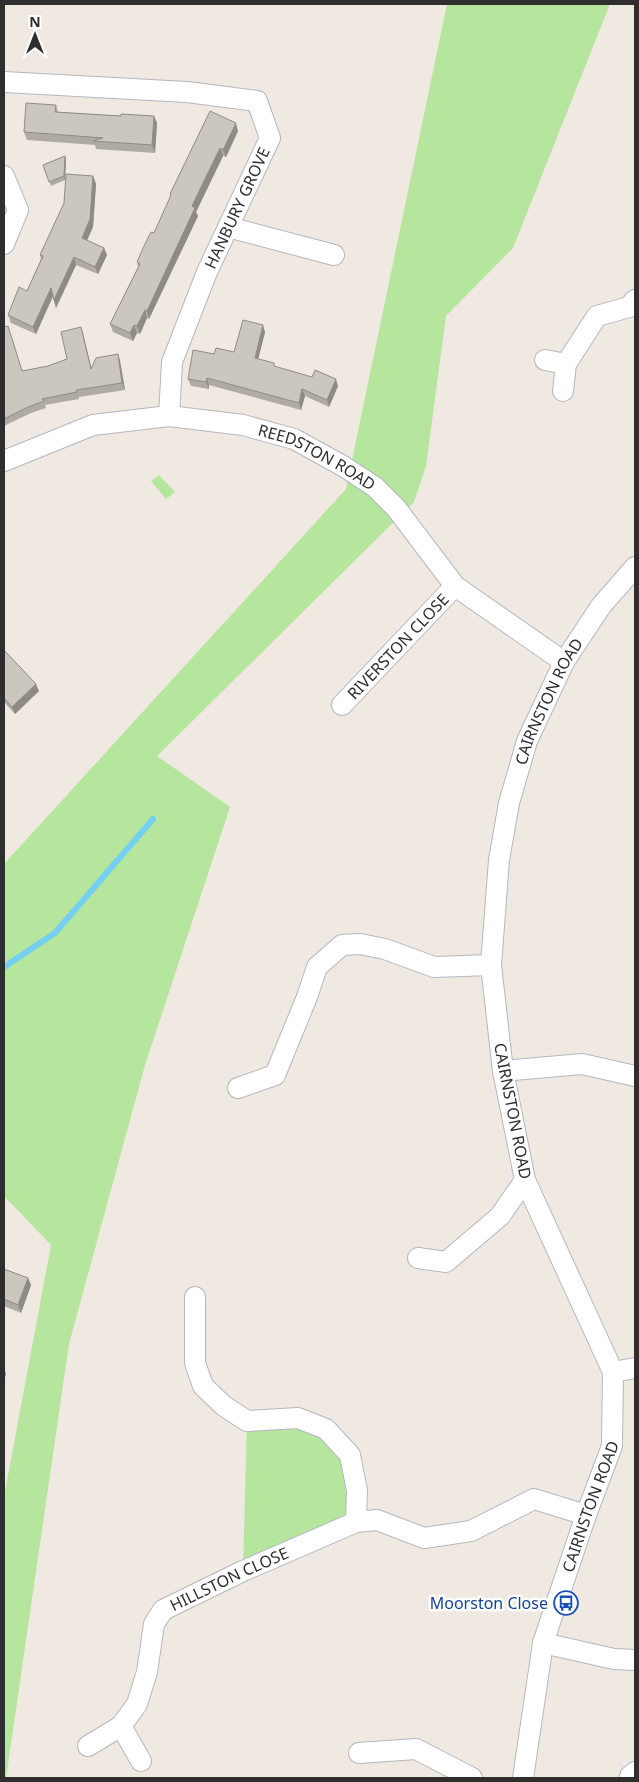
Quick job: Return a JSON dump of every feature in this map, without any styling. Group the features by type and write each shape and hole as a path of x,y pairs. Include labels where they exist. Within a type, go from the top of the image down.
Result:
{"street":[{"name":"HANBURY GROVE","path":"4,82 187,92 257,101 270,138 207,272 172,362 170,416"},
{"path":"4,176 18,210 4,244"},
{"path":"228,227 334,255"},
{"path":"563,391 566,364 596,316 629,307 635,300"},
{"path":"545,360 566,364"},
{"name":"REEDSTON ROAD","path":"4,461 93,425 170,416 243,425 294,439 343,466 375,487 396,508 455,586 564,662"},
{"name":"CAIRNSTON ROAD","path":"523,1778 543,1643 586,1515 612,1446 613,1372 525,1180 503,1071 491,965 499,860 509,803 527,741 564,662 601,606 635,567"},
{"name":"RIVERSTON CLOSE","path":"342,705 455,586"},
{"path":"238,1088 275,1075 307,998 317,967 342,945 360,944 385,949 434,967 491,965"},
{"path":"503,1071 582,1064 635,1076"},
{"path":"418,1258 446,1262 500,1216 525,1180"},
{"path":"195,1297 195,1363 203,1386 224,1406 248,1421 298,1418 326,1429 350,1455 357,1491 356,1522"},
{"path":"613,1372 635,1368"},
{"name":"HILLSTON CLOSE","path":"88,1746 120,1726 137,1704 147,1672 154,1624 163,1610 244,1571 356,1522 377,1520 424,1538 471,1532 534,1499 586,1515"},
{"path":"543,1643 614,1659 635,1660"},
{"path":"120,1726 141,1761"},
{"path":"359,1753 416,1749 472,1778"}],"green space":[{"path":"447,4 610,4 513,248 446,316 426,466 414,502 157,756 230,807 145,1065 69,1344 6,1778 4,1778 4,1497 51,1245 4,1196 4,864 346,489"},
{"path":"159,475 175,492 166,499 151,481"},
{"path":"298,1418 350,1455 356,1522 243,1571 247,1421"}],"building":[{"path":"26,103 56,105 55,112 154,116 152,145 93,141 103,138 24,132"},
{"path":"210,111 236,123 223,150 220,148 192,206 195,208 147,311 145,310 137,326 134,325 130,333 110,324 140,264 137,262 144,246 151,232 154,233 170,194"},
{"path":"65,156 64,176 49,182 43,165"},
{"path":"66,174 93,176 90,219 82,238 104,248 95,267 74,257 54,300 51,288 33,327 8,315 19,287 27,291 43,256 40,255 64,203"},
{"path":"243,320 263,325 255,358 274,363 274,366 312,377 315,370 336,379 327,400 302,389 299,403 207,378 206,382 188,379 193,350 214,354 216,348 234,352"},
{"path":"8,326 22,371 48,366 67,359 61,332 81,327 91,369 96,358 118,354 122,383 76,390 77,392 42,399 44,401 4,419 4,327"},
{"path":"4,650 36,684 12,707 4,698"},
{"path":"4,1269 28,1278 18,1305 4,1299"}],"waterway":[{"path":"4,967 55,933 153,819"}],"place":[{"name":"Moorston Close","path":"566,1603"}]}
